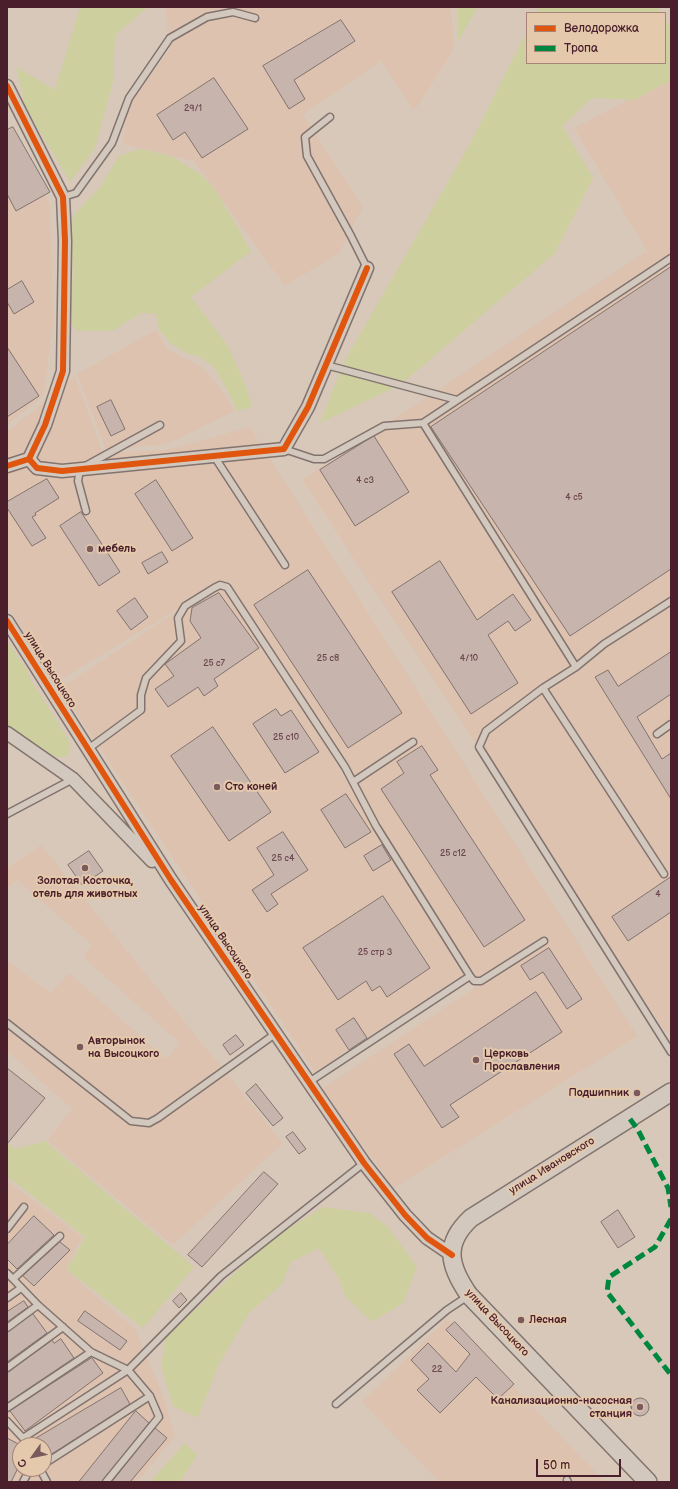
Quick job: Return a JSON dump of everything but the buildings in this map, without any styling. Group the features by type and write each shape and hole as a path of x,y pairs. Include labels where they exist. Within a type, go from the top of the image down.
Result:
{"main road":[{"name":"улица Ивановского","path":"452,1255 455,1239 462,1226 471,1218 671,1092"},
{"name":"улица Высоцкого","path":"452,1255 452,1265 458,1279 469,1295 648,1482"}],"street":[{"path":"7,86 63,197 65,241 63,371 45,425 29,459 7,466"},
{"path":"29,459 37,468 62,471 284,448 308,407 367,268"},
{"name":"улица Высоцкого","path":"7,621 171,880 364,1163 405,1214 427,1238 452,1255"},
{"name":"улица Высоцкого","path":"7,733 73,779 171,880"}],"lane":[{"path":"63,197 76,193 112,143 129,98 170,38 207,17 233,12 255,18"},
{"path":"330,117 305,137 307,156 352,236 367,268"},
{"path":"284,448 314,459 324,459 384,426 423,423 671,258"},
{"path":"326,365 457,400"},
{"path":"423,423 576,667"},
{"path":"86,511 78,482 80,469 160,425"},
{"path":"214,456 285,565"},
{"path":"88,749 141,710 141,695 146,678 181,641 178,626 180,612 185,606 220,585 227,587 346,767 376,826 474,981 481,981 544,941"},
{"path":"671,601 604,644 576,667 543,688 486,731 479,747 671,1052"},
{"path":"543,688 664,874"},
{"path":"657,734 671,724"},
{"path":"353,782 413,742"},
{"path":"7,814 73,779"},
{"path":"309,1082 470,976"},
{"path":"7,1023 131,1121 149,1123 275,1034"},
{"path":"25,1437 128,1370 221,1276 364,1163"},
{"path":"7,1229 24,1207"},
{"path":"13,1279 60,1236"},
{"path":"7,1273 38,1305 90,1352 128,1370 150,1396 158,1417 106,1482"},
{"path":"7,1298 21,1288"},
{"path":"336,1404 442,1314 469,1295"},
{"path":"7,1328 38,1305"},
{"path":"7,1368 63,1327"},
{"path":"7,1408 90,1352"},
{"path":"52,1459 150,1396"},
{"path":"8,1425 22,1437"}],"shaded area":[{"path":"165,7 451,7 454,50 414,111 381,61 303,115 363,207 339,253 285,286 194,161 123,144 127,107 170,49"},
{"path":"671,78 671,1029 666,1033 302,480 647,251 574,128"},
{"path":"7,127 50,205 53,320 44,395 7,425"},
{"path":"156,330 167,349 203,368 223,392 235,411 167,444 106,450 77,374"},
{"path":"75,376 103,453 166,450 250,427 637,1036 394,1188 322,1089 479,985 319,735 464,974 315,1072 60,688 222,582 57,682 7,606 7,432"},
{"name":"Авторынок на Высоцкого","path":"41,845 283,1143 173,1245 47,1140 72,1109 7,1051 7,961 51,993 69,973 166,1059 180,1043 83,957 92,945 17,880 7,889 7,868"},
{"path":"7,1181 82,1237 66,1270 135,1329 162,1393 175,1436 137,1482 7,1482"},
{"path":"448,1318 605,1482 439,1482 362,1402"}],"green space":[{"path":"80,7 148,7 115,35 113,82 95,148 70,182 25,106 16,67 55,90"},
{"path":"457,7 478,7 458,41"},
{"path":"539,7 658,7 660,12 536,12"},
{"path":"666,21 671,29 671,80 635,100 592,98 562,126 593,178 555,253 400,385 320,423 344,362 471,142 526,33 526,64 666,64"},
{"path":"140,149 171,156 200,174 215,189 251,251 191,297 228,346 245,384 252,407 237,411 215,368 199,356 188,354 169,342 159,329 156,314 142,313 112,331 78,331 67,320 74,271 70,235 73,216 100,187 119,156"},
{"path":"7,641 27,670 28,675 70,742 70,753 65,757 55,757 7,725"},
{"path":"45,1141 194,1267 143,1328 67,1270 85,1237 7,1176 7,1143 16,1149"},
{"path":"324,1207 369,1213 388,1227 417,1267 403,1303 372,1322 345,1296 339,1279 319,1248 291,1262 282,1284 249,1313 218,1366 198,1418 173,1406 161,1366 166,1337 272,1238"},
{"path":"185,1443 197,1455 180,1482 150,1482"}],"marked path":[{"path":"630,1119 638,1130 668,1188 671,1207"},
{"path":"671,1219 655,1247 609,1277 607,1292 671,1375"}],"cycle path":[{"path":"7,86 63,197 65,241 63,371 45,425 29,459"},
{"path":"7,466 29,459 37,468 62,471 284,449 308,407 367,268"},
{"path":"7,621 171,880 364,1163 405,1215 427,1238 452,1255"}],"place":[{"name":"мебель","path":"90,549"},
{"name":"Сто коней","path":"217,787"},
{"name":"Золотая Косточка, отель для животных","path":"85,868"},
{"name":"Авторынок на Высоцкого","path":"80,1047"},
{"name":"Церковь Прославления","path":"476,1060"},
{"name":"Подшипник","path":"637,1093"},
{"name":"Лесная","path":"521,1320"},
{"name":"Канализационно-насосная станция","path":"640,1407"}]}
